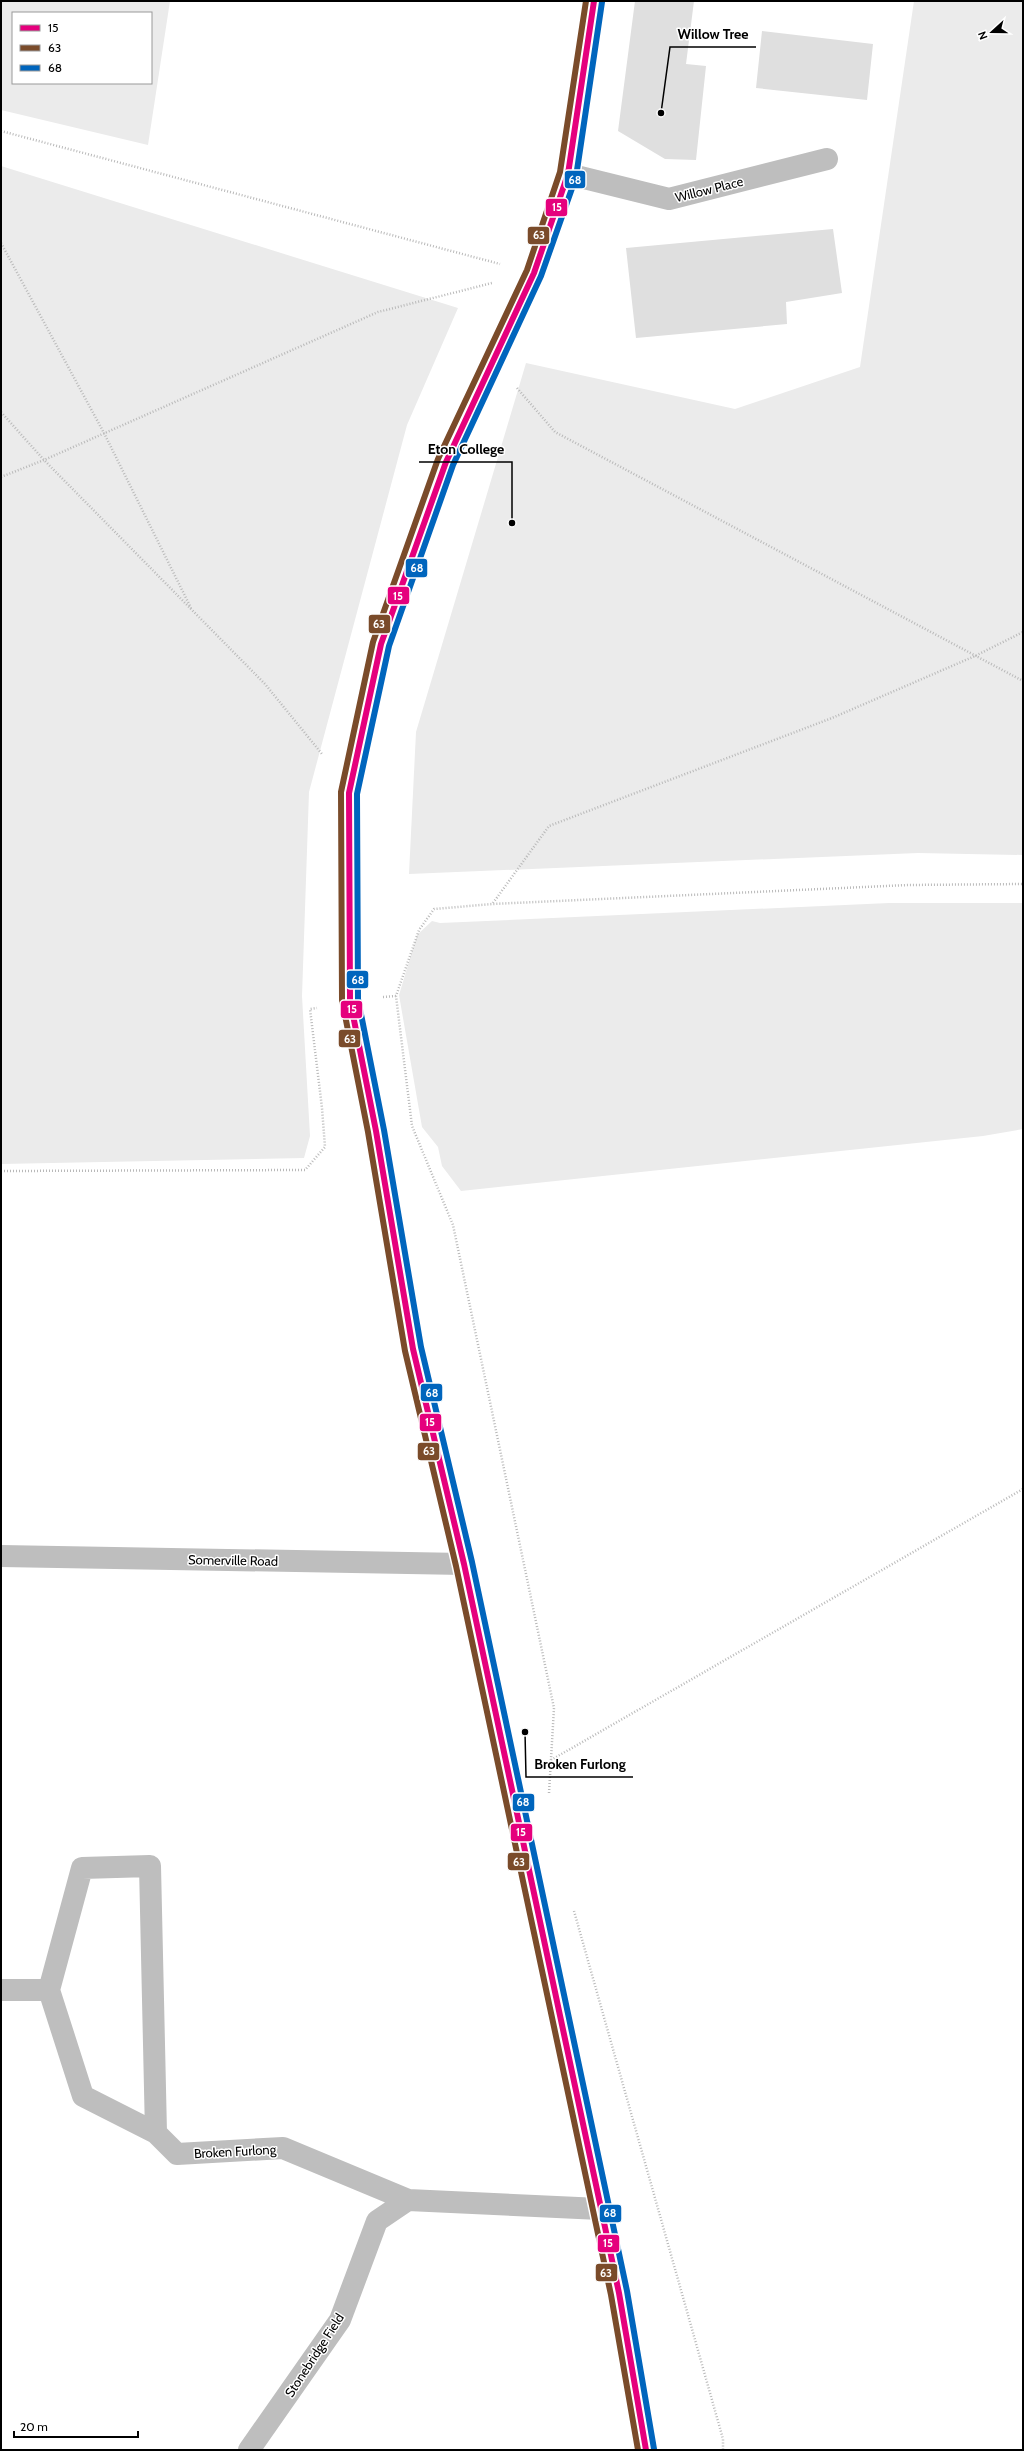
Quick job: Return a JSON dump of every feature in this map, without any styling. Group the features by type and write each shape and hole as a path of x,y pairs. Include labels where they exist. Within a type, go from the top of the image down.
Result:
{"main road":[{"path":"594,1 568,174 534,273 446,462 381,644 349,793 350,1000 378,1138 413,1349 464,1564 619,2293 646,2450"}],"street":[{"name":"Willow Place","path":"568,174 669,199 827,159"},
{"name":"Somerville Road","path":"1,1556 464,1564"},
{"path":"1,1990 49,1990 82,1868 150,1866 156,2133"},
{"name":"Broken Furlong","path":"49,1990 83,2096 156,2133 177,2154 283,2148 408,2200 600,2209"},
{"name":"Stonebridge Field","path":"248,2450 340,2320 377,2221 408,2200"}],"path":[{"path":"1,131 534,273"},
{"path":"1,243 104,433 192,610"},
{"path":"1,477 44,460 378,312 534,273"},
{"path":"493,360 555,432 1023,681"},
{"path":"1,412 44,460 265,684 324,757"},
{"path":"492,904 549,826 832,718 975,656 1023,632"},
{"path":"550,1800 554,1708 453,1225 412,1126 396,996 418,930 434,910 492,904 908,884 1023,884"},
{"path":"1,1171 305,1170 325,1147 310,1009 350,1000 396,996"},
{"path":"551,1761 1023,1489"},
{"path":"573,1905 721,2432 723,2450"}],"shaded area":[{"path":"1,1 170,1 148,145 1,110"},
{"path":"914,1 1023,1 1023,855 918,853 409,874 416,732 526,363 735,409 860,367"},
{"path":"1,166 458,308 407,425 309,792 302,996 310,1136 304,1158 1,1164"},
{"path":"889,903 1023,903 1023,1129 983,1136 461,1191 442,1166 438,1147 422,1127 399,995 417,935 432,921 440,923"}],"building":[{"path":"635,1 694,1 686,64 706,66 696,160 665,159 618,131"},
{"path":"762,31 873,44 867,100 756,88"},
{"path":"833,229 842,293 786,302 787,324 636,338 626,248"}],"transit line":[{"name":"63","path":"586,1 560,172 527,270 438,459 373,642 341,792 342,1000 368,1132 405,1351 456,1566 611,2295 638,2450"},
{"name":"15","path":"594,1 568,174 534,273 446,462 381,644 349,793 350,1000 376,1131 413,1349 464,1564 619,2293 646,2450"},
{"name":"68","path":"602,2 576,177 541,276 453,465 389,646 357,794 358,999 384,1130 421,1347 472,1562 627,2291 654,2449"}],"place":[{"name":"Willow Tree","path":"661,113"},
{"name":"Eton College","path":"512,523"},
{"name":"Broken Furlong","path":"525,1732"}]}
